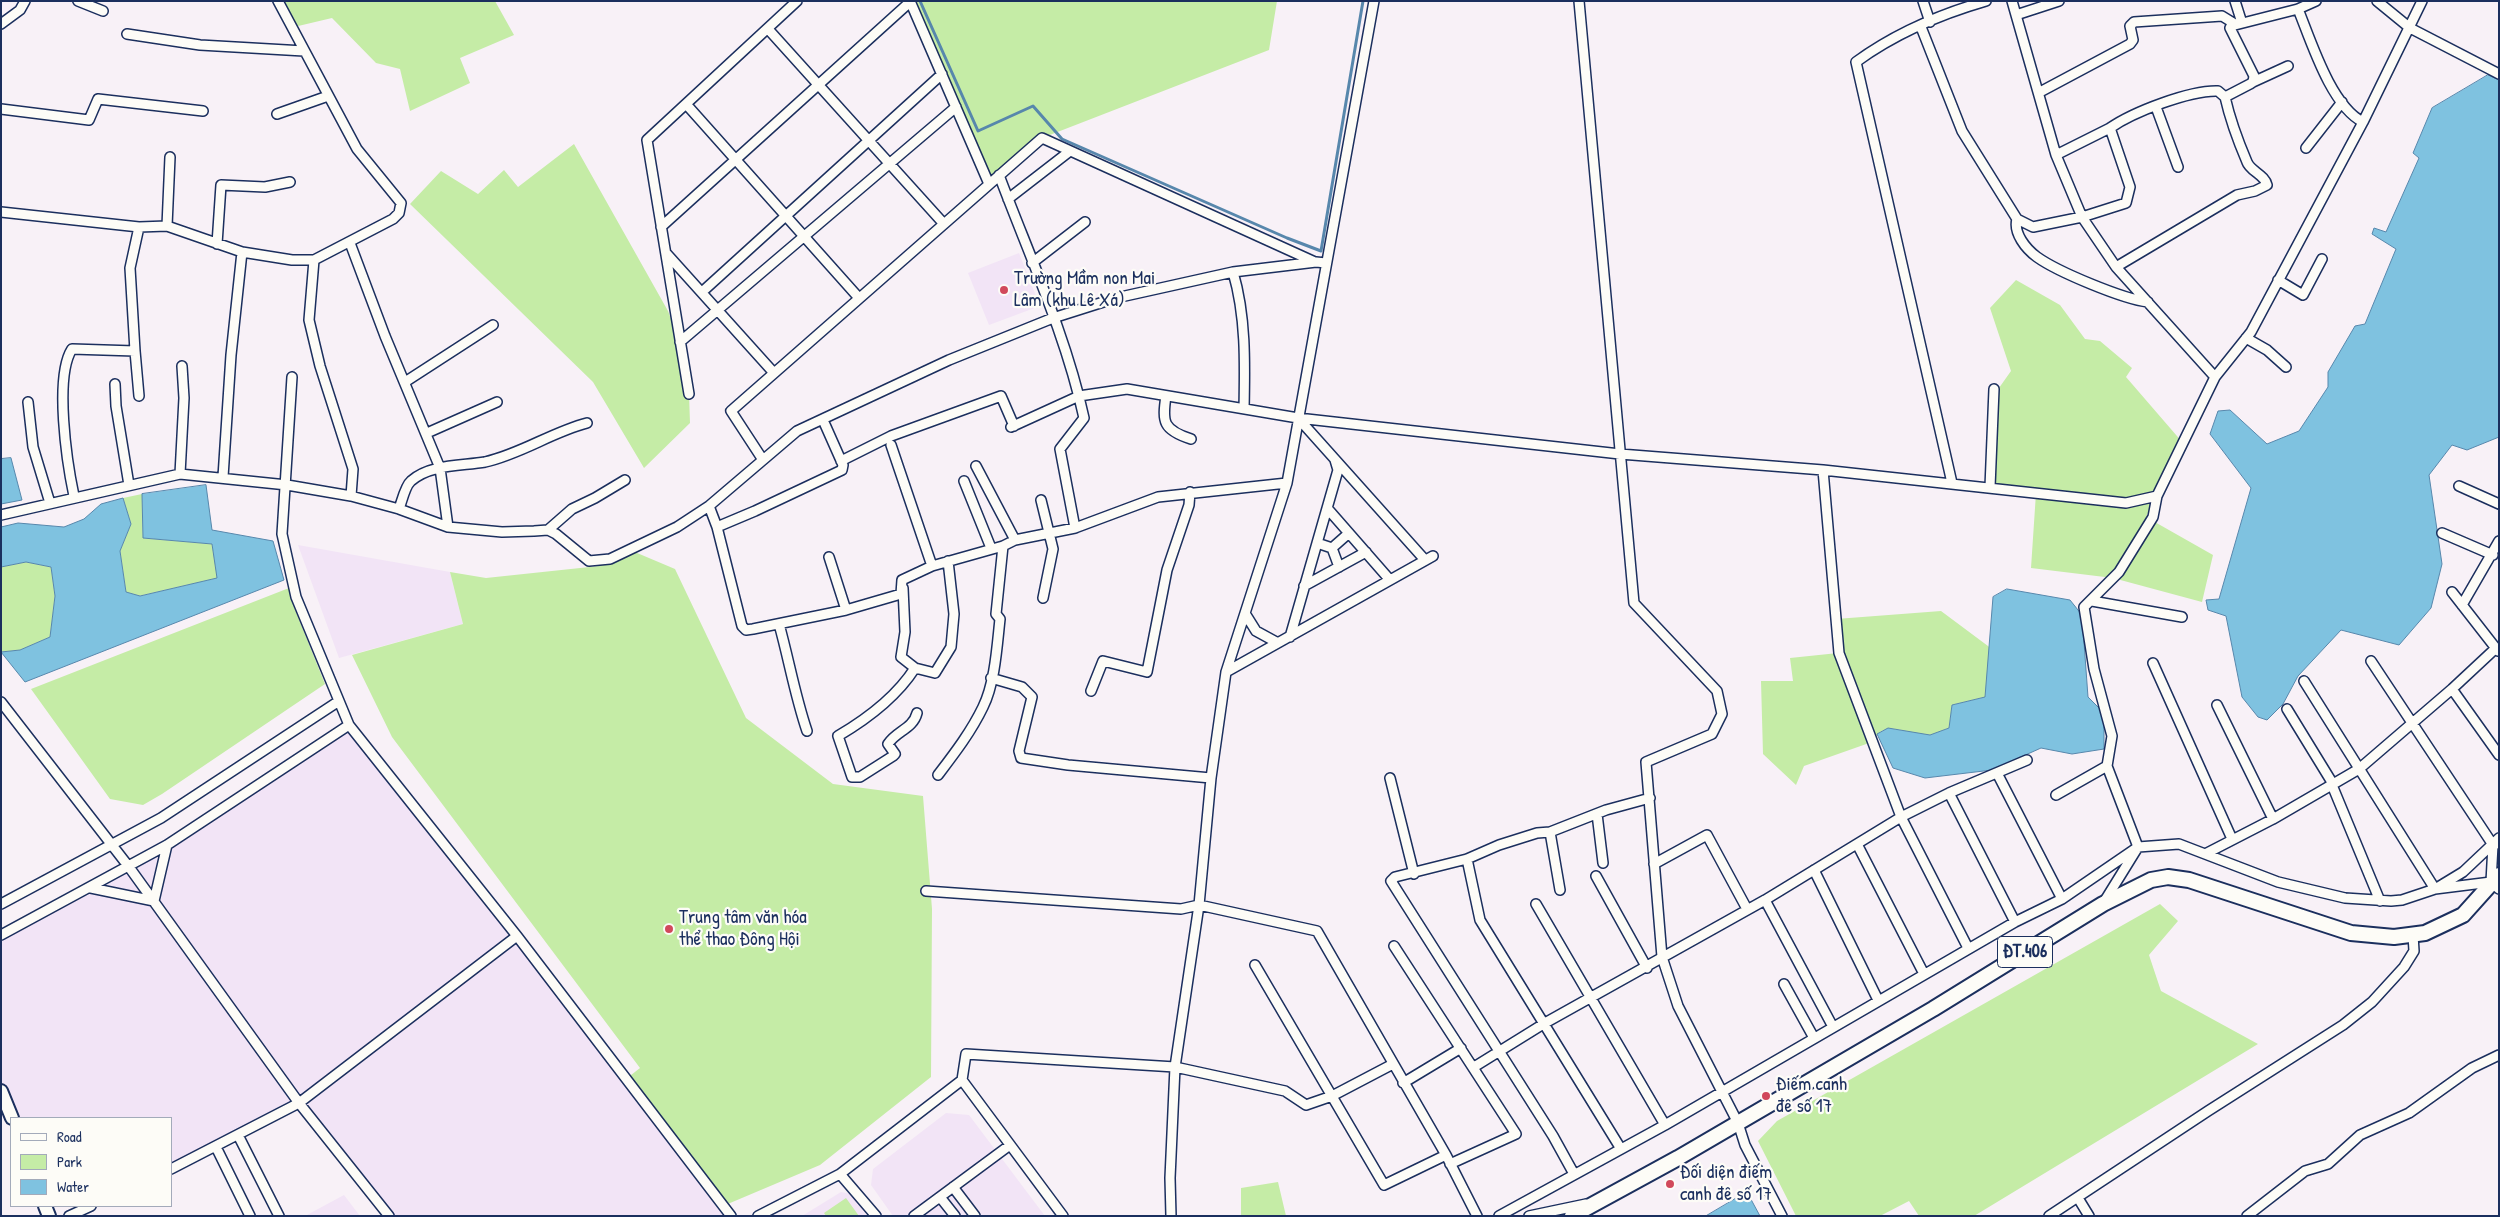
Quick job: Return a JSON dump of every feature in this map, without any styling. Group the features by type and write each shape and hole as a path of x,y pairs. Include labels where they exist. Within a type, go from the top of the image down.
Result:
{"main road":[{"name":"ĐT.406","path":"1572,1216 1738,1123 1933,1009 2103,904 2151,880 2174,877 2351,933 2387,936 2425,933 2463,915 2496,882"}],"street":[{"path":"1,24 20,10 25,1"},
{"path":"78,1 103,11"},
{"path":"1,212 140,227 167,226 242,252 292,260 314,260 393,219 401,208 401,203 378,173 356,149 278,1"},
{"path":"689,394 647,140 797,1"},
{"path":"1171,1216 1170,1178 1175,1067 1199,906 1211,778 1226,672 1246,616 1287,482 1374,1"},
{"path":"1579,1 1634,603 1717,691 1722,714 1712,734 1646,762 1662,957 1678,1006 1722,1090 1738,1123 1745,1145 1782,1216"},
{"path":"1923,1 1930,22"},
{"path":"1952,483 1856,62 1871,52 1930,22 1986,1"},
{"path":"2012,1 2031,72 2040,92 2056,155 2082,217 2116,267 2216,377"},
{"path":"2016,15 2058,1"},
{"path":"2235,1 2238,24"},
{"path":"2253,82 2252,72 2230,28 2316,1"},
{"path":"2377,1 2410,28 2499,74"},
{"path":"2138,847 2107,766 2112,736 2094,669 2084,607 2119,572 2153,517 2157,496 2216,377 2246,338 2278,280 2363,122 2422,1"},
{"path":"662,227 910,2 989,184"},
{"path":"2302,6 2320,64 2342,102 2357,119 2363,122"},
{"path":"2040,92 2130,44 2133,40 2130,26 2134,22 2222,16 2238,24"},
{"path":"1921,27 1962,131 2017,218 2033,227 2082,217 2126,203 2130,187 2110,128"},
{"path":"768,29 944,224"},
{"path":"127,34 200,45 304,52"},
{"path":"2225,97 2288,66"},
{"path":"702,292 942,74"},
{"path":"2056,155 2124,119 2156,107 2200,92 2221,92 2225,97 2230,121 2242,147 2247,164 2263,178 2267,185 2256,191 2237,195 2116,267"},
{"path":"277,114 328,96"},
{"path":"1,109 89,120 98,99 204,111"},
{"path":"2306,148 2342,102"},
{"path":"686,104 859,298"},
{"path":"680,342 956,106"},
{"path":"2156,107 2178,167"},
{"path":"763,460 731,411 1042,138 1316,262"},
{"path":"1008,199 1070,151"},
{"path":"167,226 170,157"},
{"path":"999,175 1053,318 1079,396 1084,418 1060,449 1075,528"},
{"path":"217,244 221,185 264,187 290,182"},
{"path":"2017,218 2016,225 2021,239 2037,257 2060,270 2108,290 2148,302"},
{"path":"1032,263 1085,222"},
{"path":"139,396 130,268 140,227"},
{"path":"350,242 385,336 440,468 448,527"},
{"path":"223,477 231,355 242,252"},
{"path":"666,253 774,373"},
{"path":"314,260 309,320 320,366 353,469 351,496"},
{"path":"2278,280 2304,294 2322,260"},
{"path":"1,515 74,496 180,474 223,477 351,496 399,509 448,527 502,532 548,530 556,534 589,561 603,561 677,527 710,506 797,431 949,360 1053,318 1116,298 1233,272 1316,262 1326,263"},
{"path":"1233,272 1238,291 1243,332 1245,365 1244,409"},
{"path":"405,382 493,325"},
{"path":"2246,338 2267,350 2286,367"},
{"path":"74,496 64,432 66,359 72,349 135,351"},
{"path":"180,474 184,398 182,366"},
{"path":"292,377 287,485 282,534 296,598 349,725 517,936 731,1216"},
{"path":"115,384 116,406 129,485"},
{"path":"840,461 891,436 1001,396 1012,426 1079,396 1127,389 1298,418 1620,454 1823,470 2126,502 2157,496"},
{"path":"1990,487 1994,389"},
{"path":"1166,396 1163,418 1166,426 1179,435 1190,439"},
{"path":"28,402 32,447 50,503"},
{"path":"427,433 497,402"},
{"path":"1226,672 1429,558 1298,418"},
{"path":"717,526 755,511 842,470 822,420"},
{"path":"399,509 409,482 424,472 487,461 512,453 568,428 587,423"},
{"path":"891,445 932,566"},
{"path":"1290,637 1338,470 1335,459"},
{"path":"976,466 1014,540"},
{"path":"1823,470 1839,653 1901,817 1968,948"},
{"path":"548,530 572,509 625,480"},
{"path":"964,481 991,548"},
{"path":"902,580 932,566 1002,546 1014,540 1075,528 1158,497 1287,482"},
{"path":"2459,486 2499,504"},
{"path":"1090,691 1104,661 1147,672 1167,570 1189,505 1190,492"},
{"path":"1041,500 1053,550 1043,598"},
{"path":"710,506 717,526 742,626 746,630 846,610 901,594 902,580"},
{"path":"1327,508 1390,580"},
{"path":"1332,548 1349,533"},
{"path":"2442,533 2492,554"},
{"path":"2462,605 2499,542"},
{"path":"1316,544 1332,548"},
{"path":"938,776 965,738 984,706 991,678 1000,619 996,614 1002,546"},
{"path":"1332,548 1339,567"},
{"path":"1304,586 1366,552"},
{"path":"829,557 846,610"},
{"path":"902,580 905,600 905,632 901,656 915,668 935,673 950,647 954,614 948,561"},
{"path":"2207,853 2273,819 2359,769 2497,649 2452,592"},
{"path":"2092,601 2182,617"},
{"path":"1246,616 1256,631 1278,643"},
{"path":"779,624 790,663 796,699 807,731"},
{"path":"1499,1216 1665,1125 1968,948 2062,899 2138,847 2170,843 2207,853 2278,882 2345,898 2380,901 2402,900 2435,889 2496,882 2497,842 2412,722 2371,660"},
{"path":"2153,663 2232,839"},
{"path":"915,668 906,682 884,703 838,736 852,777 860,776 893,756 895,754 888,744 891,739 910,726 917,713"},
{"path":"991,678 1022,687 1032,697 1019,751 1021,758 1068,766 1211,778"},
{"path":"2304,681 2435,889"},
{"path":"2452,689 2499,755"},
{"path":"1,904 160,818 339,701"},
{"path":"1,702 154,901 299,1103 389,1216"},
{"path":"2217,705 2273,819"},
{"path":"2287,709 2332,784 2380,901"},
{"path":"1,935 129,868 349,725"},
{"path":"1474,1067 1545,1023 1647,968 1662,957 1765,900 1901,817 1949,793 2026,760"},
{"path":"2056,795 2107,766"},
{"path":"1997,773 2062,899"},
{"path":"1390,778 1414,874"},
{"path":"1949,793 2015,922"},
{"path":"1574,1174 1553,1136 1500,1051 1392,883 1396,877 1414,874 1467,858 1537,833 1550,832 1596,814 1650,798"},
{"path":"1596,814 1603,863"},
{"path":"1550,832 1560,890"},
{"path":"1654,864 1707,835 1747,910"},
{"path":"2435,889 2463,872 2497,842"},
{"path":"1857,844 1924,974"},
{"path":"154,901 167,845"},
{"path":"2103,904 2138,847"},
{"path":"1467,858 1480,920 1545,1023 1620,1149"},
{"path":"1814,870 1878,1000"},
{"path":"1596,876 1647,968"},
{"path":"90,888 154,901"},
{"path":"926,892 1181,909 1199,906 1317,931 1446,1155 1477,1216"},
{"path":"1765,900 1833,1027"},
{"path":"1536,904 1665,1125"},
{"path":"2049,1216 2199,1117 2344,1025 2372,1002 2404,968 2414,951 2414,935"},
{"path":"172,1169 299,1103 517,936"},
{"path":"1394,946 1516,1134 1450,1164"},
{"path":"1255,964 1384,1185 1446,1155"},
{"path":"1784,984 1814,1038"},
{"path":"1403,1083 1461,1048"},
{"path":"758,1216 840,1174 962,1080 966,1054 1175,1067 1285,1091 1306,1105 1332,1096 1392,1064"},
{"path":"2247,1216 2305,1171 2328,1164 2360,1135 2409,1113 2472,1068 2499,1055"},
{"path":"962,1080 1060,1215"},
{"path":"1,1091 12,1117"},
{"path":"238,1135 278,1216"},
{"path":"914,1216 1010,1145"},
{"path":"216,1147 250,1216"},
{"path":"840,1174 876,1216"},
{"path":"953,1187 976,1216"},
{"path":"940,1197 955,1216"},
{"path":"2078,1198 2088,1216"},
{"path":"1529,1216 1596,1202"},
{"path":"69,1216 89,1207"}],"shaded area":[{"name":"Trường Mầm non Mai Lâm (khu Lê Xá)","path":"1019,253 1040,306 989,325 968,273"},
{"path":"298,545 450,572 463,624 339,658"},
{"path":"349,725 731,1216 389,1216 299,1103 172,1165 172,1117 12,1117 1,1091 1,935 129,867"},
{"path":"946,1113 969,1115 1045,1216 893,1216 871,1185 873,1169"},
{"path":"841,1192 851,1194 867,1216 802,1216"},
{"path":"344,1195 360,1216 305,1216"}],"green space":[{"path":"281,1 495,1 514,35 460,58 470,83 410,111 400,69 376,63 332,18 294,27"},
{"path":"910,1 1277,1 1269,50 1042,138 989,184"},
{"path":"574,144 668,311 680,342 689,394 690,423 644,468 593,382 410,204 441,171 478,194 504,170 518,187"},
{"path":"2016,280 2060,305 2085,339 2100,341 2132,368 2126,377 2183,443 2146,517 2213,555 2202,602 2113,578 2031,568 2036,493 1990,487 1994,395 2011,371 1990,308"},
{"path":"142,494 143,538 212,544 218,578 139,596 126,592 120,551 131,524 123,498"},
{"path":"630,550 675,569 746,718 833,784 923,796 932,909 931,1077 820,1165 723,1206 626,1079 640,1068 392,737 352,655 463,624 450,572 486,578 599,566"},
{"path":"26,562 51,567 55,596 50,637 20,650 1,652 1,567"},
{"path":"289,588 294,607 325,684 143,805 110,799 31,689"},
{"path":"1941,611 1992,649 1985,697 1952,705 1949,728 1930,735 1891,729 1884,730 1872,742 1804,766 1796,785 1763,754 1761,681 1793,681 1790,658 1838,653 1836,619"},
{"path":"2160,904 2178,921 2149,955 2161,991 2258,1044 1974,1216 1919,1216 1909,1201 1880,1216 1796,1216 1758,1141 1777,1121"},
{"path":"1278,1182 1286,1216 1241,1216 1241,1188"},
{"path":"846,1198 859,1216 826,1216 824,1213"}],"water":[{"path":"2488,75 2499,80 2499,437 2467,450 2452,445 2429,475 2442,564 2431,608 2399,645 2341,630 2298,676 2283,704 2267,720 2258,717 2242,697 2226,616 2208,610 2206,600 2219,599 2251,488 2210,434 2218,411 2230,410 2267,444 2299,431 2328,387 2328,372 2355,326 2365,324 2396,249 2372,234 2374,228 2386,232 2419,158 2413,153 2432,108"},
{"path":"11,458 22,500 1,504 1,459"},
{"path":"206,485 212,530 273,541 284,580 25,682 1,652 20,650 50,637 55,596 51,567 26,562 1,567 1,527 18,523 64,527 84,519 101,504 123,498 131,524 120,551 126,592 140,596 217,578 212,544 143,538 142,494"},
{"path":"2007,589 2070,600 2082,615 2088,697 2104,713 2104,749 2072,754 2041,748 1992,770 1925,778 1893,768 1877,734 1888,728 1930,735 1949,728 1952,705 1985,697 1993,597"},
{"path":"1747,1192 1760,1216 1706,1216"}],"waterway":[{"path":"920,1 978,131 1033,106 1062,139 1287,238 1321,251 1363,1"}],"place":[{"name":"Trường Mầm non Mai Lâm (khu Lê Xá)","path":"1004,290"},
{"name":"Trung tâm văn hóa thể thao Đông Hội","path":"669,929"},
{"name":"Điếm canh đê số 17","path":"1766,1096"},
{"name":"Đối diện điếm canh đê số 17","path":"1670,1184"}]}
